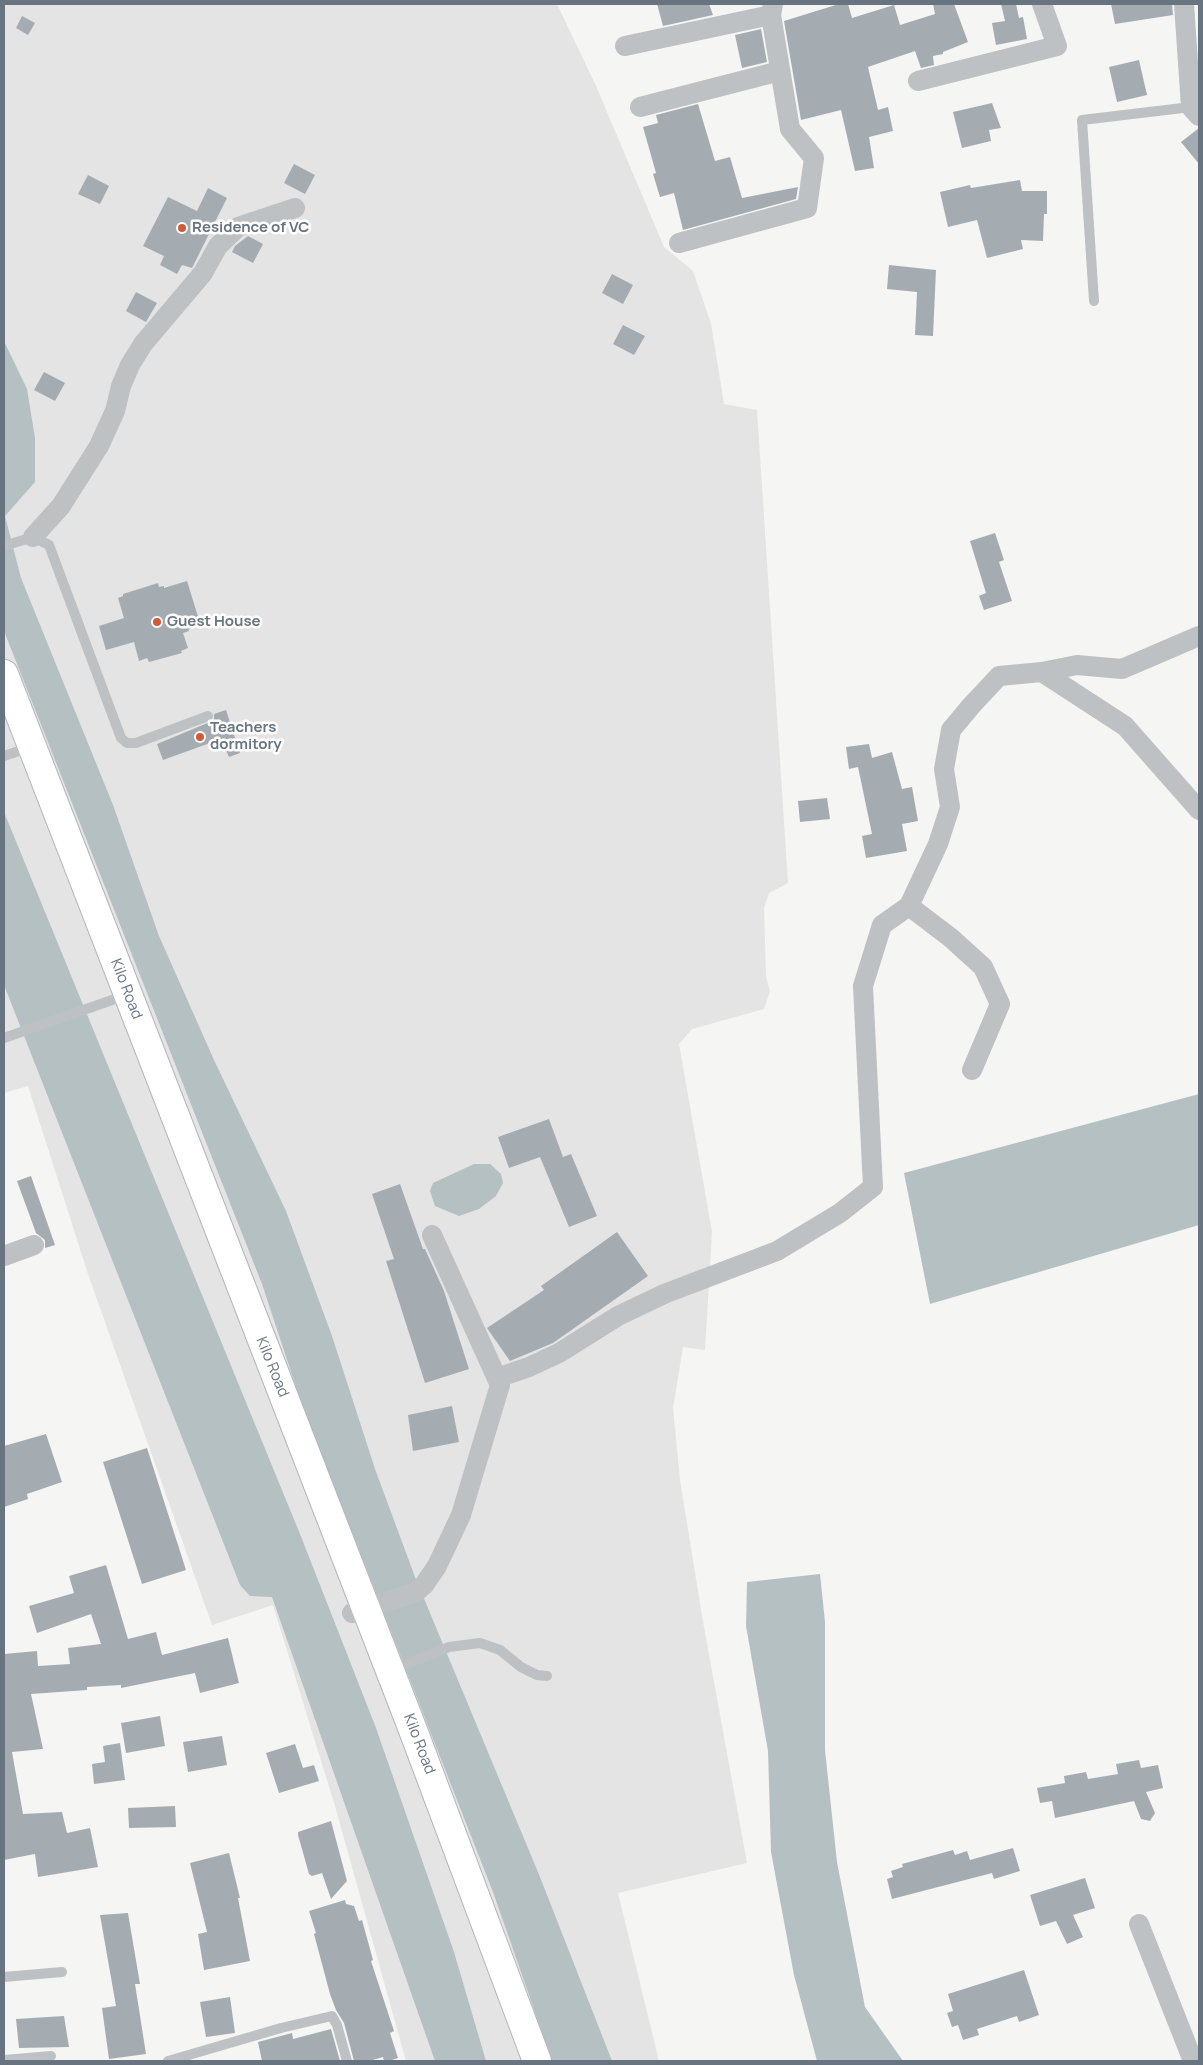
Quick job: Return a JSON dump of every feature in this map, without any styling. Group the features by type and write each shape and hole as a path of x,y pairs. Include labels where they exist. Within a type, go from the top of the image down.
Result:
{"street":[{"path":"918,81 1057,46 1042,4"},
{"path":"1184,4 1195,111"},
{"path":"625,46 772,10 790,129 814,158 807,208 679,243"},
{"path":"640,107 780,71"},
{"path":"33,537 61,506 78,483 99,446 115,411 121,386 139,351 203,273 218,246 238,227 295,208"},
{"path":"497,1378 529,1367 560,1353 618,1316 664,1294 777,1251 840,1213 873,1187 862,986 882,925 909,906 938,844 950,807 944,769 951,730 999,676 1042,672 1077,665 1122,669 1199,636"},
{"path":"1042,672 1125,726 1199,810"},
{"name":"Kilo Road","path":"4,674 359,1610 406,1750 522,2061"},
{"name":"Kilo Road","path":"4,722 10,754 112,1000 359,1610 390,1670 537,2061"},
{"path":"909,906 952,938 983,967 1000,1004 972,1070"},
{"path":"359,1610 416,1592 424,1585 441,1559 461,1515 500,1385 432,1236"},
{"path":"4,1256 34,1245"},
{"path":"1139,1924 1193,2061"}],"lane":[{"path":"1094,301 1082,120 1195,111"},
{"path":"4,546 33,537 45,542 52,551 98,681 121,738 127,743 136,743 208,716"},
{"path":"4,1038 112,1000"},
{"path":"390,1670 445,1648 460,1644 480,1643 500,1650 520,1667 537,1675 546,1676"},
{"path":"4,1976 62,1972"},
{"path":"168,2061 281,2028 332,2016 337,2025 347,2061"},
{"path":"4,2060 51,2056"}],"shaded area":[{"path":"4,4 557,4 596,86 664,247 693,271 711,324 724,404 757,410 788,883 769,893 764,908 766,977 770,991 764,1009 692,1029 679,1044 712,1232 705,1350 683,1347 673,1408 680,1480 702,1616 747,1863 618,1893 659,2061 406,2061 335,1806 273,1605 212,1625 88,1274 28,1086 4,1093"},
{"path":"4,341 27,389 35,438 35,482 5,516 21,578 113,805 159,936 214,1060 286,1211 332,1336 375,1469 415,1577 540,1877 612,2061 552,2061 493,1892 300,1399 262,1284 4,631"},
{"path":"4,812 300,1534 376,1728 454,1952 486,2061 435,2061 272,1597 250,1596 240,1585 4,985"},
{"path":"1199,1094 1199,1225 930,1304 904,1173"},
{"path":"474,1164 490,1164 501,1174 503,1183 496,1196 479,1209 459,1216 435,1206 430,1191 433,1183"},
{"path":"820,1574 825,1622 825,1750 837,1862 865,2007 903,2061 817,2061 794,1975 771,1852 768,1751 746,1626 747,1582"}],"building":[{"path":"657,4 709,4 713,15 663,26"},
{"path":"839,4 848,4 852,18 894,5 900,25 935,14 933,4 954,4 968,42 943,52 943,54 933,56 934,65 921,68 915,51 868,67 878,110 888,107 893,131 869,137 874,168 855,171 841,110 801,120 784,21"},
{"path":"1001,4 1016,4 1019,18 1023,17 1027,39 996,45 992,23 1005,21"},
{"path":"1111,4 1172,4 1173,15 1115,24"},
{"path":"22,16 35,23 28,35 16,28"},
{"path":"761,29 767,62 742,68 735,35"},
{"path":"1139,60 1147,95 1117,102 1109,67"},
{"path":"992,103 1001,128 989,130 991,141 962,148 953,112"},
{"path":"698,104 715,161 730,157 742,198 798,187 796,199 683,230 674,193 660,197 653,174 656,173 643,127 658,123 656,115"},
{"path":"1199,128 1199,164 1181,142"},
{"path":"294,164 315,175 305,194 284,183"},
{"path":"88,175 109,186 100,204 78,194"},
{"path":"1020,180 1022,191 1047,191 1047,214 1044,214 1043,241 1021,240 1023,249 987,258 977,220 948,227 940,192 970,185 971,188"},
{"name":"Residence of VC","path":"208,188 227,198 192,268 182,265 177,274 160,265 164,256 143,246 168,197 197,211"},
{"path":"248,236 263,244 253,263 232,252 235,246"},
{"path":"889,265 936,270 933,336 915,335 917,292 887,289"},
{"path":"612,274 633,285 623,304 602,293"},
{"path":"136,292 157,303 146,322 126,311"},
{"path":"623,325 645,336 634,355 613,344"},
{"path":"44,372 65,383 55,401 34,390"},
{"path":"995,533 1004,560 999,562 1012,601 984,610 979,596 986,593 970,541"},
{"name":"Guest House","path":"187,581 200,623 188,626 189,631 183,633 188,648 181,651 182,653 149,662 147,658 139,661 134,642 106,650 99,626 124,618 118,598 123,596 123,594 158,583 159,587 164,586 164,588"},
{"name":"Teachers dormitory","path":"226,710 240,753 229,757 221,739 163,760 157,744 210,722 214,720 214,714"},
{"path":"869,744 872,758 892,752 902,789 912,787 918,821 902,824 907,851 866,858 862,836 872,834 858,767 849,769 846,747"},
{"path":"827,798 830,819 800,822 798,801"},
{"path":"549,1119 563,1157 571,1154 597,1216 569,1227 540,1157 509,1168 498,1137"},
{"path":"31,1176 55,1245 45,1248 45,1240 36,1233 17,1181"},
{"path":"400,1184 423,1249 425,1249 444,1291 469,1369 425,1383 386,1261 394,1259 372,1194"},
{"path":"617,1232 648,1276 553,1343 510,1361 487,1328 544,1290 541,1286"},
{"path":"452,1406 459,1442 413,1451 408,1415"},
{"path":"46,1434 62,1482 27,1494 28,1499 4,1507 4,1446"},
{"path":"147,1448 186,1570 142,1584 103,1462"},
{"path":"106,1565 128,1639 156,1632 162,1655 228,1638 239,1683 200,1693 195,1673 121,1688 121,1685 87,1687 87,1690 31,1694 43,1749 12,1752 23,1814 62,1812 67,1833 90,1828 98,1867 38,1877 35,1854 4,1860 4,1654 37,1651 38,1666 70,1664 68,1648 101,1644 91,1614 37,1633 29,1606 74,1593 69,1576"},
{"path":"160,1716 165,1746 126,1753 121,1723"},
{"path":"222,1736 227,1765 188,1772 183,1742"},
{"path":"120,1743 125,1780 94,1784 92,1764 105,1762 103,1746"},
{"path":"295,1744 303,1768 314,1765 319,1781 279,1793 266,1753"},
{"path":"1139,1760 1141,1768 1158,1765 1163,1788 1146,1792 1155,1813 1150,1821 1141,1819 1134,1801 1055,1818 1052,1801 1040,1803 1037,1788 1065,1783 1064,1776 1086,1772 1088,1779 1118,1774 1116,1764"},
{"path":"175,1806 176,1827 129,1828 128,1808"},
{"path":"331,1821 347,1881 331,1899 322,1873 312,1876 309,1874 298,1832"},
{"path":"1013,1848 1020,1871 994,1879 992,1873 892,1899 887,1879 893,1877 891,1871 903,1867 902,1864 953,1850 955,1855 967,1851 970,1860"},
{"path":"229,1853 240,1898 238,1898 250,1961 204,1970 198,1934 207,1932 190,1863"},
{"path":"1085,1878 1095,1908 1073,1915 1083,1937 1067,1944 1056,1921 1040,1926 1030,1895"},
{"path":"345,1900 346,1904 354,1906 359,1921 362,1920 373,1960 371,1961 394,2031 390,2033 398,2058 389,2061 384,2061 383,2057 369,2061 354,2061 344,2023 336,2010 330,1994 309,1911"},
{"path":"128,1913 140,1984 135,1984 146,2054 109,2059 102,2008 116,2006 100,1915"},
{"path":"1024,1970 1039,2015 1019,2022 1017,2016 977,2029 979,2035 963,2040 958,2025 952,2027 947,2013 953,2011 948,1994"},
{"path":"230,1997 235,2033 206,2037 200,2002"},
{"path":"64,2016 69,2047 19,2048 16,2019"},
{"path":"331,2029 340,2061 262,2061 258,2042 292,2033 293,2039"}],"place":[{"name":"Residence of VC","path":"182,228"},
{"name":"Guest House","path":"157,622"},
{"name":"Teachers dormitory","path":"200,737"}]}
